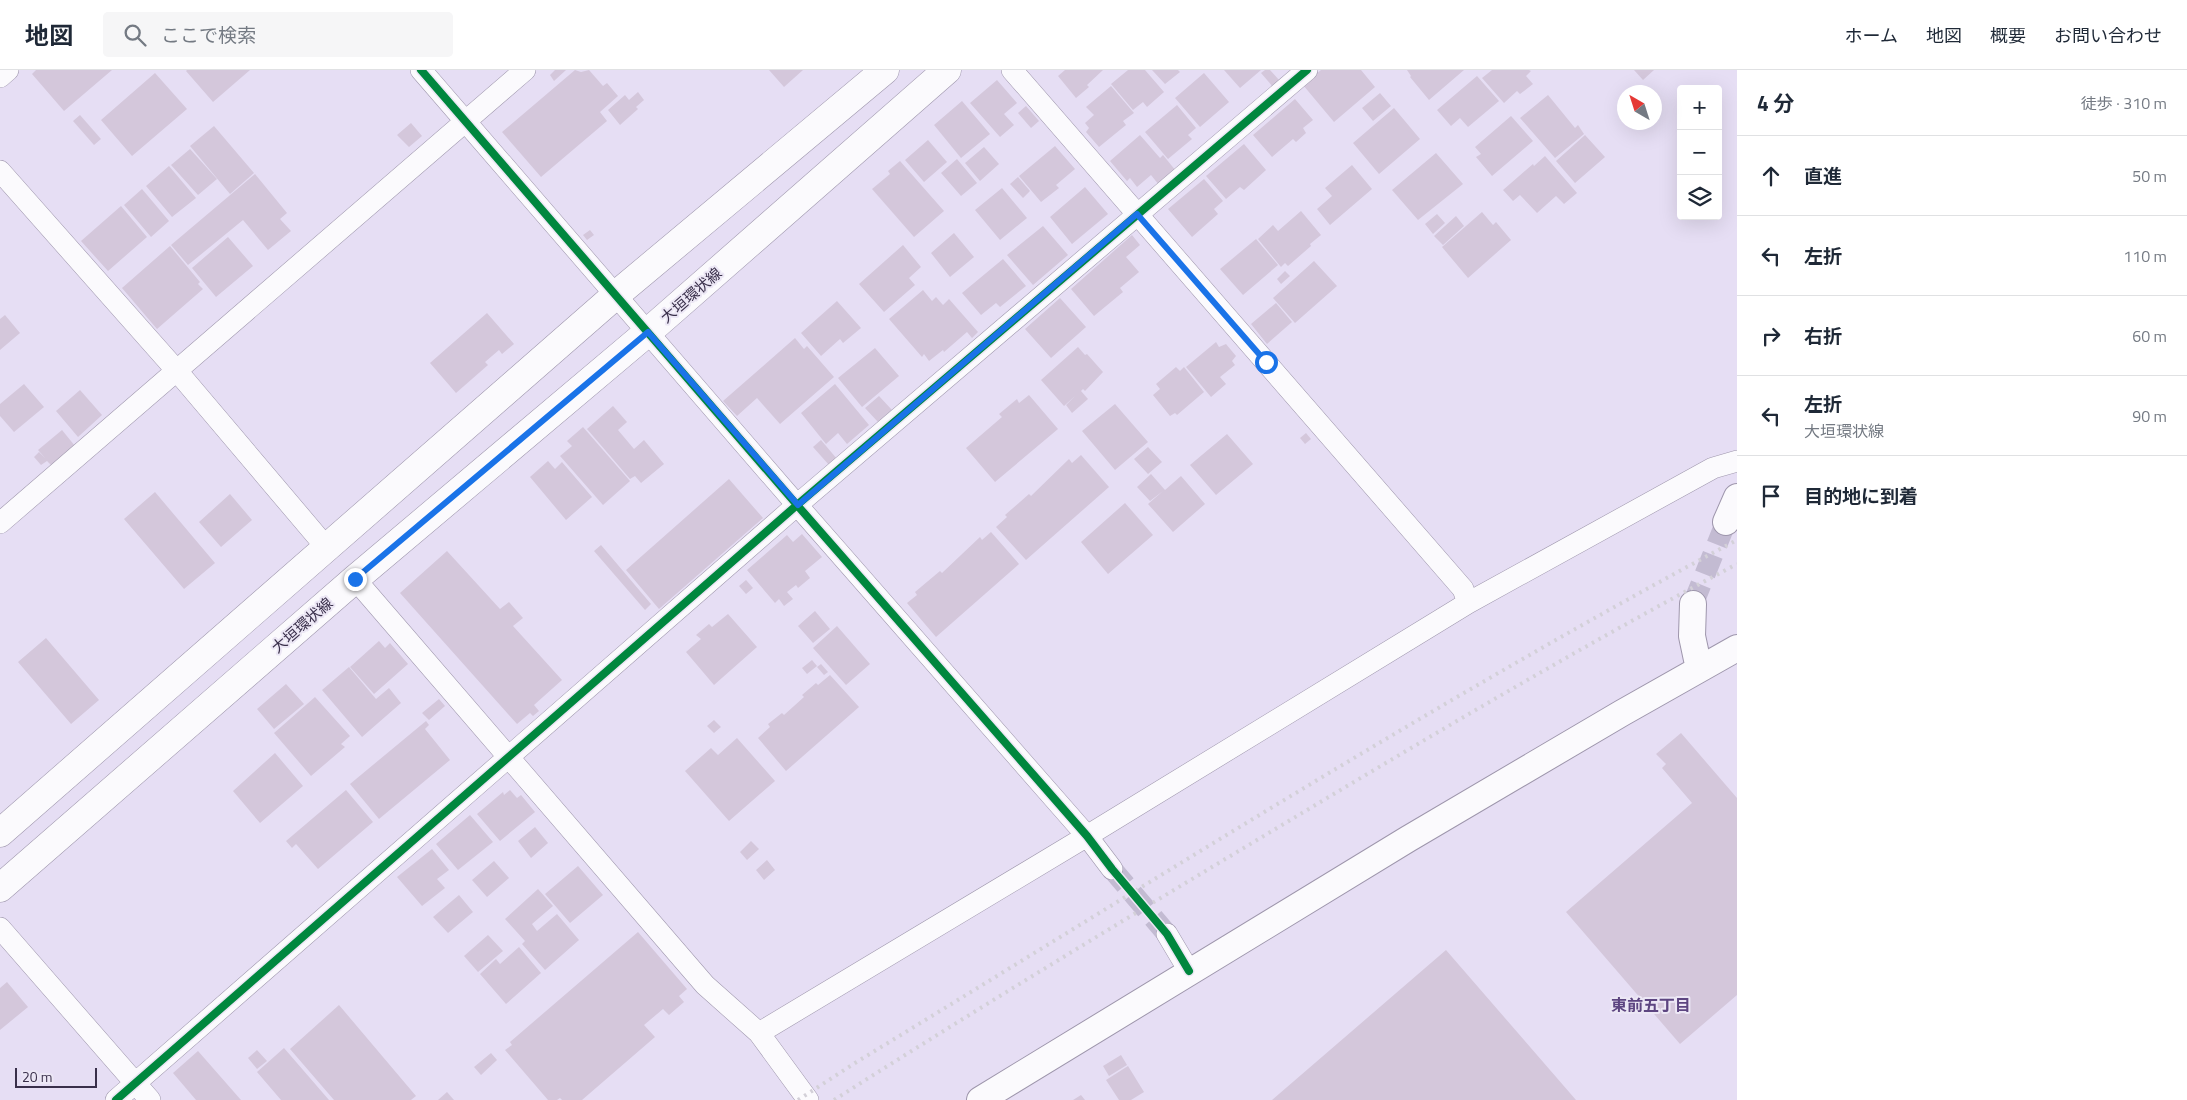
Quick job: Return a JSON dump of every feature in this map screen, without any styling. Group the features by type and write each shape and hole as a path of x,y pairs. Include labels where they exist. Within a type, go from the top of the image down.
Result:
{"main road":[{"path":"0,833 617,294 884,70"},
{"name":"大垣環状線","path":"0,888 355,579 648,332 947,70"}],"street":[{"path":"0,76 8,70"},
{"path":"421,70 1087,836 1112,869"},
{"path":"0,523 525,70"},
{"path":"1012,70 1463,589 1468,603"},
{"path":"116,1100 798,505 1307,70"},
{"path":"0,170 177,371 326,547"},
{"path":"759,1033 1087,836 1468,603 1713,468 1737,461"},
{"path":"1726,522 1737,498"},
{"path":"355,579 705,985 759,1033 808,1100"},
{"path":"1693,604 1692,636 1699,669"},
{"path":"980,1100 1408,839 1737,648"},
{"path":"0,928 150,1100"},
{"path":"1167,934 1189,971"}],"building":[{"path":"36,70 112,70 64,111 32,74"},
{"path":"187,70 250,70 213,102"},
{"path":"555,70 566,70 554,81 550,75"},
{"path":"575,70 581,72 589,70 603,86 607,83 618,96 600,112 607,121 541,177 502,132"},
{"path":"769,70 803,70 784,87"},
{"path":"1065,70 1103,70 1087,85 1089,87 1076,98 1058,76"},
{"path":"1128,70 1145,70 1164,92 1147,107 1143,102 1133,110 1111,84"},
{"path":"1152,70 1178,70 1180,72 1165,84"},
{"path":"1224,70 1261,70 1240,88"},
{"path":"1265,70 1270,70 1280,81 1273,87 1261,73"},
{"path":"1321,70 1361,70 1375,87 1334,122 1303,85"},
{"path":"1407,70 1464,70 1429,100 1410,77"},
{"path":"1492,70 1529,70 1531,71 1526,76 1533,84 1520,94 1517,91 1504,103 1482,78"},
{"path":"1634,70 1654,70 1643,80"},
{"path":"155,73 187,109 132,156 101,120"},
{"path":"1204,73 1229,102 1200,127 1175,98"},
{"path":"1477,76 1499,101 1468,127 1460,118 1451,126 1437,110"},
{"path":"997,80 1017,103 1004,114 1014,125 1000,137 970,103"},
{"path":"1111,86 1134,113 1123,121 1126,125 1099,147 1086,132 1089,128 1085,123 1094,115 1086,107"},
{"path":"638,92 644,100 636,107 638,109 620,125 608,110 625,95 629,100"},
{"path":"1380,93 1391,106 1373,121 1362,108"},
{"path":"1548,95 1575,128 1578,125 1584,134 1555,158 1520,118"},
{"path":"1295,99 1313,120 1303,128 1306,133 1296,142 1293,139 1272,157 1253,135"},
{"path":"962,101 990,134 961,158 934,125"},
{"path":"1177,105 1196,128 1188,135 1192,139 1168,159 1145,132"},
{"path":"1026,106 1039,121 1031,128 1018,113"},
{"path":"1394,108 1420,139 1379,174 1353,143"},
{"path":"80,115 101,139 94,145 73,121"},
{"path":"1511,116 1533,141 1492,176 1476,157 1481,154 1475,147"},
{"path":"411,123 422,136 409,147 397,135"},
{"path":"214,126 254,173 230,194 190,146"},
{"path":"1140,135 1160,158 1163,155 1176,171 1159,185 1151,175 1137,187 1130,178 1127,181 1110,161"},
{"path":"1585,135 1605,157 1575,183 1556,161"},
{"path":"928,140 947,162 924,182 905,160"},
{"path":"1244,144 1266,170 1244,190 1240,187 1226,199 1206,176"},
{"path":"1055,146 1075,169 1056,185 1059,188 1041,202 1019,176"},
{"path":"984,147 999,164 980,181 965,163"},
{"path":"190,149 217,179 198,195 171,165"},
{"path":"1436,153 1463,184 1418,220 1392,190"},
{"path":"1545,156 1577,193 1564,204 1556,196 1537,213 1520,195 1513,201 1503,190"},
{"path":"957,159 977,183 961,196 941,173"},
{"path":"900,161 944,211 914,237 872,189 890,174 888,171"},
{"path":"1352,165 1372,189 1330,225 1317,209 1332,196 1325,188"},
{"path":"169,166 196,198 172,217 146,186"},
{"path":"255,174 287,213 280,219 291,231 268,250 243,220 188,265 171,245"},
{"path":"1018,177 1030,191 1023,198 1010,184"},
{"path":"1204,179 1223,201 1214,209 1218,214 1192,237 1168,209"},
{"path":"1085,187 1108,214 1072,244 1050,217"},
{"path":"1002,188 1027,218 1000,240 975,210"},
{"path":"142,189 169,221 151,237 124,205"},
{"path":"121,206 147,237 108,271 81,241"},
{"path":"1301,211 1321,235 1288,266 1285,263 1281,267 1258,239 1273,225 1278,231"},
{"path":"1482,212 1493,225 1496,222 1511,240 1468,278 1442,247"},
{"path":"1437,214 1445,223 1433,234 1425,224"},
{"path":"1456,216 1464,226 1443,245 1434,236"},
{"path":"1043,226 1068,255 1033,285 1007,255"},
{"path":"590,230 594,235 587,240 583,235"},
{"path":"954,233 974,257 950,277 931,253"},
{"path":"1132,235 1140,245 1126,257 1139,272 1120,288 1123,292 1094,316 1071,289"},
{"path":"228,237 253,266 216,297 192,268"},
{"path":"1256,239 1278,265 1243,295 1220,269"},
{"path":"903,245 921,267 909,278 915,285 884,312 859,284"},
{"path":"170,246 200,282 198,284 203,289 157,329 122,288"},
{"path":"1003,259 1026,286 1000,307 996,303 981,315 962,293"},
{"path":"1314,261 1337,286 1295,323 1273,298"},
{"path":"1285,271 1290,276 1281,284 1277,279"},
{"path":"923,290 932,301 936,297 943,305 949,299 978,332 972,338 967,332 944,352 943,350 929,361 924,354 922,357 889,319"},
{"path":"1060,298 1086,327 1051,358 1025,329"},
{"path":"837,301 861,328 843,343 840,339 821,356 801,333"},
{"path":"1276,303 1292,322 1267,344 1251,324"},
{"path":"487,313 514,344 502,354 499,350 485,362 488,365 456,393 430,363"},
{"path":"5,315 20,333 0,350 0,319"},
{"path":"795,338 804,349 807,346 834,377 780,424 757,398 737,416 723,401"},
{"path":"1216,342 1219,347 1226,344 1236,356 1232,361 1235,365 1220,377 1226,384 1211,397 1186,367"},
{"path":"1078,347 1103,372 1085,391 1083,389 1081,391 1088,399 1072,413 1066,405 1075,396 1064,406 1041,380"},
{"path":"875,348 899,376 862,407 838,378"},
{"path":"1176,367 1180,371 1184,367 1204,392 1177,415 1175,413 1170,416 1153,395 1160,389 1156,384"},
{"path":"24,384 44,407 14,432 0,416 0,404"},
{"path":"835,384 869,425 847,444 838,433 826,444 801,413"},
{"path":"80,390 102,415 78,437 56,411"},
{"path":"1029,395 1058,429 995,482 966,448 1002,417 999,414 1017,399 1019,403"},
{"path":"879,396 892,410 878,422 865,408"},
{"path":"1115,404 1148,442 1115,470 1082,431"},
{"path":"613,406 627,422 618,430 634,449 644,440 664,464 641,483 635,476 630,479 587,429"},
{"path":"583,427 630,481 603,505 560,456 572,446 567,441"},
{"path":"62,430 75,446 52,466 47,461 41,465 34,457 39,452 45,458 38,450"},
{"path":"1306,433 1311,439 1305,444 1300,438"},
{"path":"1227,434 1253,464 1216,495 1190,465"},
{"path":"821,440 837,459 829,465 813,447"},
{"path":"1148,447 1162,462 1148,474 1134,459"},
{"path":"1081,455 1109,487 1026,560 996,527 1007,517 1005,515 1029,494 1031,496 1069,459 1072,463"},
{"path":"548,461 555,469 562,462 592,497 566,520 530,477"},
{"path":"1151,474 1165,490 1181,476 1205,504 1173,532 1148,504 1163,491 1150,501 1137,487"},
{"path":"729,479 763,518 659,609 626,570"},
{"path":"155,492 215,563 184,589 124,519"},
{"path":"230,494 252,520 221,547 199,522"},
{"path":"1125,503 1153,535 1108,574 1081,542"},
{"path":"991,532 1019,564 936,637 907,603 917,595 915,592 940,571 942,573 980,537 982,540"},
{"path":"802,534 822,557 805,571 810,578 798,588 796,585 787,592 793,599 784,606 779,599 775,603 747,570 787,535 793,542"},
{"path":"601,545 651,604 645,610 594,551"},
{"path":"447,551 500,609 509,602 523,618 513,626 562,680 534,705 539,711 533,716 530,713 517,724 400,593"},
{"path":"746,580 753,588 746,594 739,586"},
{"path":"815,611 830,629 813,643 798,626"},
{"path":"728,614 757,647 714,685 686,652 701,639 696,635 709,624 712,627"},
{"path":"837,626 870,664 846,685 813,648"},
{"path":"46,638 99,700 71,724 18,662"},
{"path":"379,641 385,648 390,643 408,664 374,694 350,667"},
{"path":"812,660 817,666 807,674 802,668"},
{"path":"821,664 828,672 824,675 817,667"},
{"path":"349,667 376,699 389,688 401,703 362,737 322,690"},
{"path":"830,675 859,707 786,771 758,738 770,727 768,724 782,713 784,715 804,697 802,695 816,683 818,685"},
{"path":"286,684 304,704 274,729 257,709"},
{"path":"315,697 350,736 341,744 345,747 311,776 274,733"},
{"path":"439,699 445,706 429,720 422,713"},
{"path":"714,720 721,727 714,733 707,726"},
{"path":"426,721 429,725 425,729 450,760 379,819 350,784"},
{"path":"1681,733 1737,798 1737,995 1680,1044 1566,912 1692,803 1662,768 1666,764 1656,754"},
{"path":"737,738 775,781 729,821 685,771 711,748 718,755"},
{"path":"275,753 303,786 260,823 233,791"},
{"path":"346,790 373,822 318,869 296,844 292,848 286,841"},
{"path":"510,790 517,798 521,795 535,812 500,841 477,814 503,792 504,795"},
{"path":"470,815 493,842 458,870 436,844"},
{"path":"535,827 548,843 531,858 518,841"},
{"path":"751,841 759,849 747,860 740,852"},
{"path":"432,849 449,870 437,879 445,888 422,906 397,877"},
{"path":"767,860 775,870 764,880 756,870"},
{"path":"494,861 509,878 487,897 472,880"},
{"path":"578,866 603,895 570,923 545,894"},
{"path":"538,889 553,906 532,924 537,931 557,914 579,940 545,970 522,944 525,941 505,919"},
{"path":"459,895 473,912 448,933 433,917"},
{"path":"638,932 687,989 679,996 684,1002 669,1015 663,1009 644,1025 655,1037 582,1100 562,1100 560,1098 548,1100 505,1050 512,1045 510,1042"},
{"path":"488,935 503,951 478,972 464,956"},
{"path":"519,947 541,973 506,1004 480,974 496,959 500,964"},
{"path":"1446,950 1576,1100 1272,1100"},
{"path":"7,982 28,1007 0,1030 0,988"},
{"path":"339,1005 416,1096 411,1100 334,1100 290,1049"},
{"path":"284,1048 329,1100 281,1100 257,1072"},
{"path":"257,1050 267,1061 257,1069 248,1058"},
{"path":"198,1051 241,1100 196,1100 173,1073"},
{"path":"491,1053 497,1060 481,1075 474,1067"},
{"path":"1121,1055 1127,1065 1109,1076 1103,1066"},
{"path":"1128,1066 1144,1092 1131,1100 1119,1100 1106,1080"},
{"path":"447,1092 454,1100 438,1100"},
{"path":"1081,1095 1085,1100 1073,1100"}],"tunnel":[{"path":"1693,604 1726,522"},
{"path":"1112,869 1167,934"}],"railway":[{"path":"798,1100 855,1063 1402,729 1624,601 1737,540"},
{"path":"834,1100 1042,970 1372,771 1553,665 1737,564"}],"cycle path":[{"path":"421,70 797,505 1087,836 1112,869 1167,934 1189,971"},
{"path":"116,1100 797,505 1307,70"}],"district":[{"name":"東前五丁目","path":"1651,1005"}],"route":[{"path":"355,579 648,332 798,505 1137,214 1266,362"}]}
